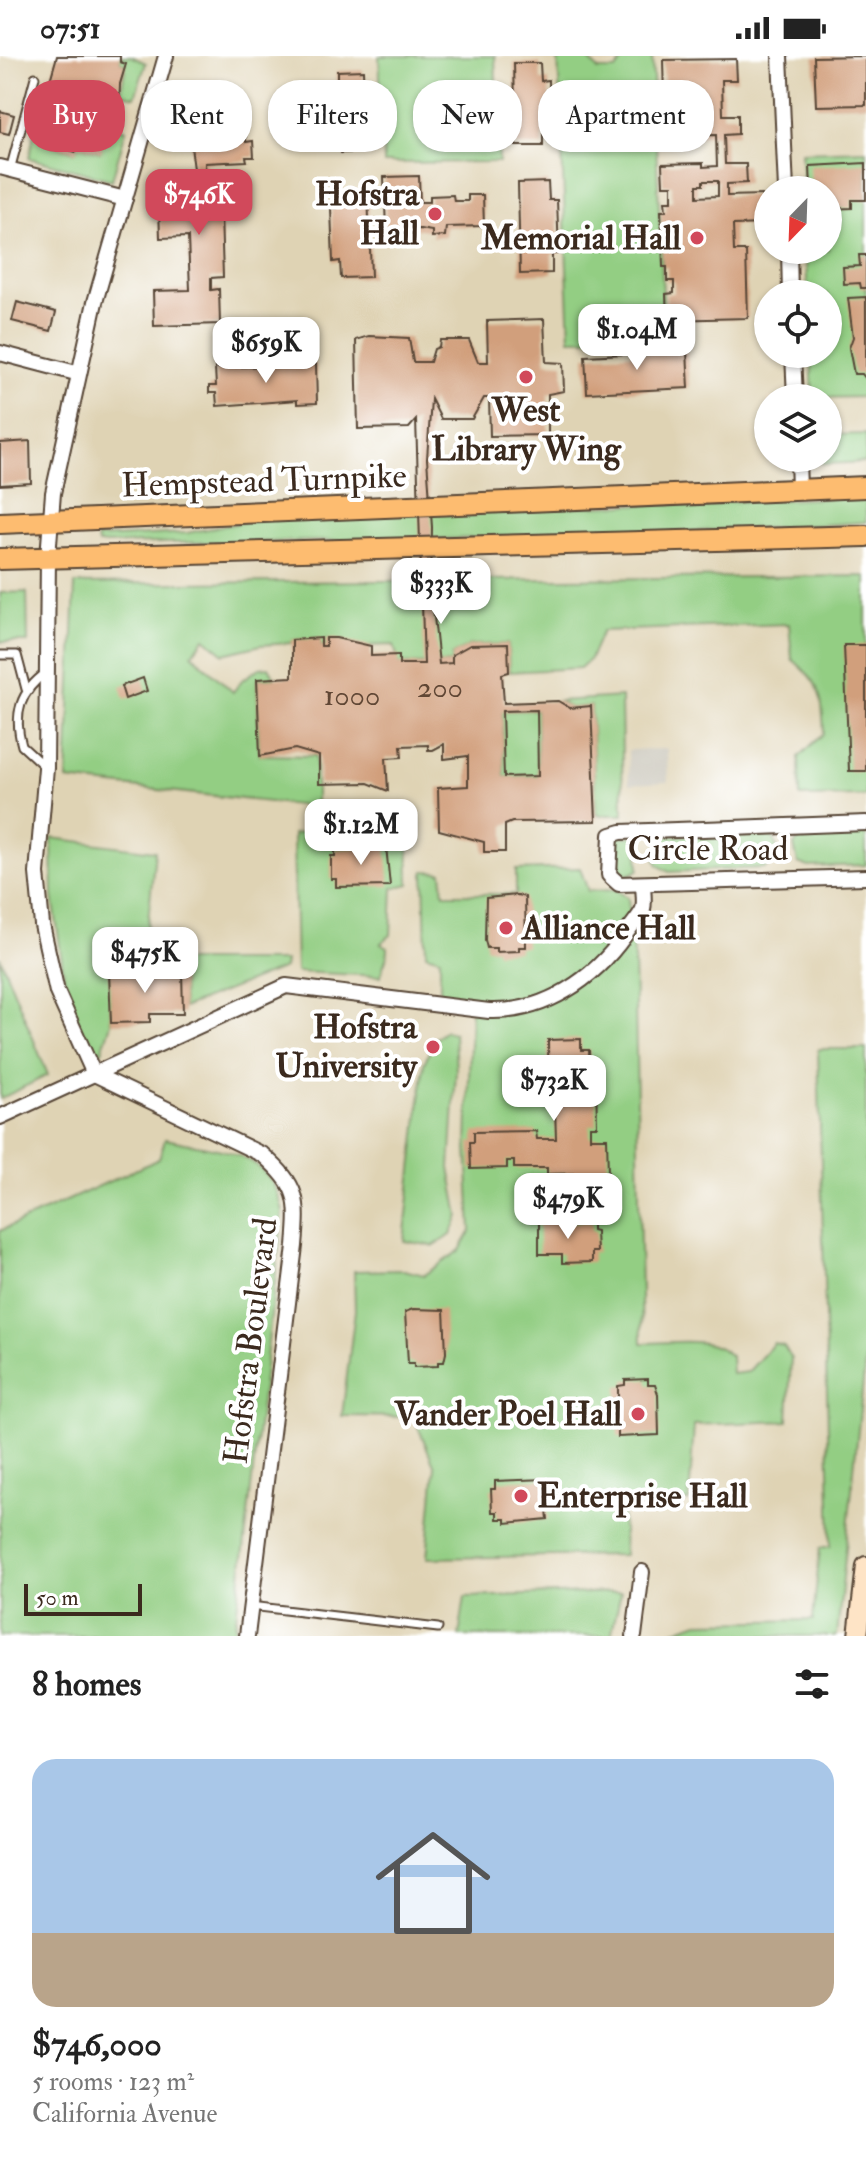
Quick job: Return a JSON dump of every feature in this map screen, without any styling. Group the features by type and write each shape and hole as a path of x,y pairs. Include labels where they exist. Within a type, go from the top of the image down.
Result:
{"main road":[{"name":"Hempstead Turnpike","path":"0,523 866,487"},
{"name":"Hempstead Turnpike","path":"0,559 866,536"}],"street":[{"path":"94,1074 57,992 42,925 37,848 46,768 49,522 76,373 166,56"},
{"path":"780,56 785,176"},
{"path":"5,168 125,199"},
{"path":"0,353 76,373"},
{"path":"798,472 799,490"},
{"name":"Circle Road","path":"866,823 611,835 608,864 612,880 643,884 866,877"},
{"path":"0,1117 286,986 513,1012 580,983 615,949 643,909 643,884"},
{"name":"Hofstra Boulevard","path":"94,1074 263,1155 281,1171 297,1198 295,1246 247,1636"},
{"path":"858,1636 866,1566"},
{"path":"634,1636 642,1572"}],"lane":[{"path":"5,168 35,77"},
{"path":"0,655 17,655 26,689"},
{"path":"46,768 28,753 20,737 19,706 26,689 49,671"},
{"path":"250,1606 438,1628"}],"shaded area":[{"name":"Hofstra University","path":"0,56 866,56 866,1636 0,1636"},
{"path":"667,749 668,782 629,784 628,750"}],"green space":[{"path":"120,56 131,56 146,63 135,97 125,94 126,64 120,62"},
{"path":"379,56 495,56 496,80 413,80 413,152 499,152 499,162 384,163 383,152 397,152 397,80 380,80"},
{"path":"558,56 586,56 598,70 616,70 626,56 652,56 653,80 559,80"},
{"path":"866,150 866,397 842,397 842,384 812,384 812,368 842,368 842,280 807,280 806,264 842,264 842,176 802,176 801,152"},
{"path":"30,152 120,152 112,180 29,158"},
{"path":"562,152 656,152 665,338 570,339"},
{"path":"866,434 866,462 842,463 842,435"},
{"path":"866,497 866,522 770,528 578,535 98,544 97,538 187,533 255,520 326,515"},
{"path":"866,576 866,796 800,797 799,757 824,733 821,700 815,684 792,659 789,624 602,631 590,659 580,668 509,672 508,644 470,645 452,655 452,663 399,664 394,645 359,646 327,638 326,646 321,646 320,638 261,645 224,654 205,638 192,654 233,692 242,680 260,668 269,667 275,678 257,679 260,755 316,756 316,807 67,780 75,584"},
{"path":"27,592 28,642 0,642 0,593"},
{"path":"621,697 623,815 596,815 591,706 570,708 558,701"},
{"path":"537,710 538,776 504,777 502,711"},
{"path":"381,821 408,821 409,884 393,888 391,935 381,943 388,947 388,951 381,976 296,972 293,834"},
{"path":"866,828 866,865 809,867 798,863 794,846 803,832"},
{"path":"767,832 775,841 777,851 765,868 669,872 658,865 654,855 662,836"},
{"path":"637,836 639,869 630,874 617,872 614,870 614,837"},
{"path":"52,838 155,851 144,961 285,961 284,968 183,1008 182,970 110,972 111,1023 102,1051 89,1055 66,991 53,896"},
{"path":"580,868 588,891 616,890 628,898 634,955 642,1343 701,1342 712,1345 731,1356 732,1374 748,1372 774,1343 784,1346 791,1358 788,1421 694,1425 689,1501 622,1508 624,1555 427,1558 435,1467 414,1417 342,1416 355,1310 354,1271 404,1270 424,1275 460,1250 471,1231 467,1147 471,1009 447,1003 440,989 440,958 426,954 424,871 442,872 444,894 516,894 516,870"},
{"path":"0,957 48,1075 0,1099"},
{"path":"445,1031 454,1033 456,1071 450,1168 459,1216 451,1235 433,1246 404,1241 424,1063 436,1038"},
{"path":"818,1049 866,1049 866,1352 837,1636 660,1636 698,1622 813,1620 820,1548 831,1546"},
{"path":"165,1139 222,1150 254,1164 267,1175 283,1212 234,1636 0,1636 0,1231 159,1159"},
{"path":"621,1592 611,1636 459,1636 465,1597"}],"building":[{"path":"57,56 120,56 120,62 126,64 121,80 50,80"},
{"path":"866,56 866,105 816,106 814,57"},
{"name":"Memorial Hall","path":"736,59 737,80 722,80 723,115 738,115 738,134 724,135 725,164 746,164 747,183 727,184 727,196 754,195 754,224 733,225 734,251 746,251 748,318 667,320 666,294 674,293 674,281 667,281 667,267 663,267 661,211 666,211 665,201 672,201 672,185 663,185 662,164 703,163 703,167 717,166 714,80 664,80 663,60","holes":["703,181 718,181 718,196 697,197 697,185 703,185"]},
{"path":"514,63 540,63 538,146 522,146 522,80 514,80"},
{"path":"363,70 363,80 337,80 337,71"},
{"path":"0,111 14,115 9,134 0,132"},
{"path":"253,141 254,157 246,157 247,161 205,163 206,184 220,183 223,277 211,278 211,290 219,289 220,324 154,326 153,291 190,290 188,237 160,238 159,206 184,206 183,184 196,184 192,152 252,152"},
{"path":"866,163 866,200 852,200 852,208 842,208 842,176 810,176 810,166"},
{"name":"Hofstra Hall","path":"419,176 420,202 430,202 430,196 453,195 454,201 468,201 468,195 483,195 484,226 446,227 445,236 432,237 432,231 420,229 386,230 384,177"},
{"path":"548,182 549,200 557,200 559,254 552,254 552,273 520,274 518,183"},
{"path":"368,190 371,277 341,278 340,261 333,262 331,208 337,208 336,191"},
{"path":"859,255 866,255 866,288 861,288 860,283 844,284 843,267 860,266"},
{"path":"866,297 866,379 862,374 854,374 849,348 853,337 848,298"},
{"path":"17,302 56,312 51,331 12,321"},
{"path":"544,319 546,362 563,363 564,391 548,394 548,435 490,436 489,398 484,398 472,419 441,419 431,399 427,459 432,527 431,588 439,664 452,663 452,655 470,645 508,644 509,672 502,674 504,703 558,701 570,708 591,706 596,821 512,822 505,825 505,852 484,852 484,842 439,830 438,788 468,786 468,756 444,759 444,744 433,750 428,750 428,745 401,746 402,757 386,758 388,791 368,783 319,784 319,756 295,749 260,756 257,679 292,677 292,640 321,638 321,646 326,646 326,638 336,638 371,646 371,656 399,655 399,664 424,664 416,420 409,428 358,429 356,340 369,336 409,338 413,362 430,362 440,340 469,340 478,362 488,362 487,321","holes":["537,710 538,776 504,777 502,711"]},
{"path":"687,351 689,388 587,393 585,356"},
{"path":"316,364 317,403 297,404 297,400 217,406 216,393 209,393 209,386 216,386 215,368"},
{"path":"30,441 31,483 0,485 0,443"},
{"path":"844,645 866,645 866,771 849,771"},
{"path":"143,678 147,691 125,699 121,686"},
{"path":"386,846 390,886 336,887 336,879 331,879 331,856 335,856 335,849"},
{"name":"Alliance Hall","path":"525,897 526,947 519,947 519,951 496,952 496,948 487,948 486,898"},
{"path":"182,970 183,1014 150,1014 150,1022 111,1023 109,972"},
{"path":"581,1039 581,1050 589,1050 590,1076 596,1076 597,1126 590,1126 590,1138 607,1138 608,1173 547,1174 547,1168 514,1168 514,1161 507,1161 507,1168 471,1169 470,1142 474,1142 474,1132 536,1131 537,1139 556,1139 555,1107 549,1107 548,1040"},
{"path":"539,1222 592,1222 592,1230 596,1231 597,1252 592,1252 592,1262 562,1263 562,1254 539,1254"},
{"path":"413,1309 444,1310 446,1353 444,1362 438,1362 438,1366 414,1367 414,1363 408,1363 405,1312"},
{"name":"Vander Poel Hall","path":"648,1379 648,1385 655,1385 658,1394 659,1435 618,1437 618,1386 625,1385 625,1380"},
{"name":"Enterprise Hall","path":"547,1479 548,1519 506,1523 506,1519 497,1519 497,1512 492,1512 491,1489 495,1489 495,1481"}],"place":[{"name":"Hofstra Hall","path":"435,214"},
{"name":"Memorial Hall","path":"697,238"},
{"name":"West Library Wing","path":"526,377"},
{"name":"Alliance Hall","path":"506,928"},
{"name":"Hofstra University","path":"433,1047"},
{"name":"Vander Poel Hall","path":"638,1414"},
{"name":"Enterprise Hall","path":"521,1496"}]}
